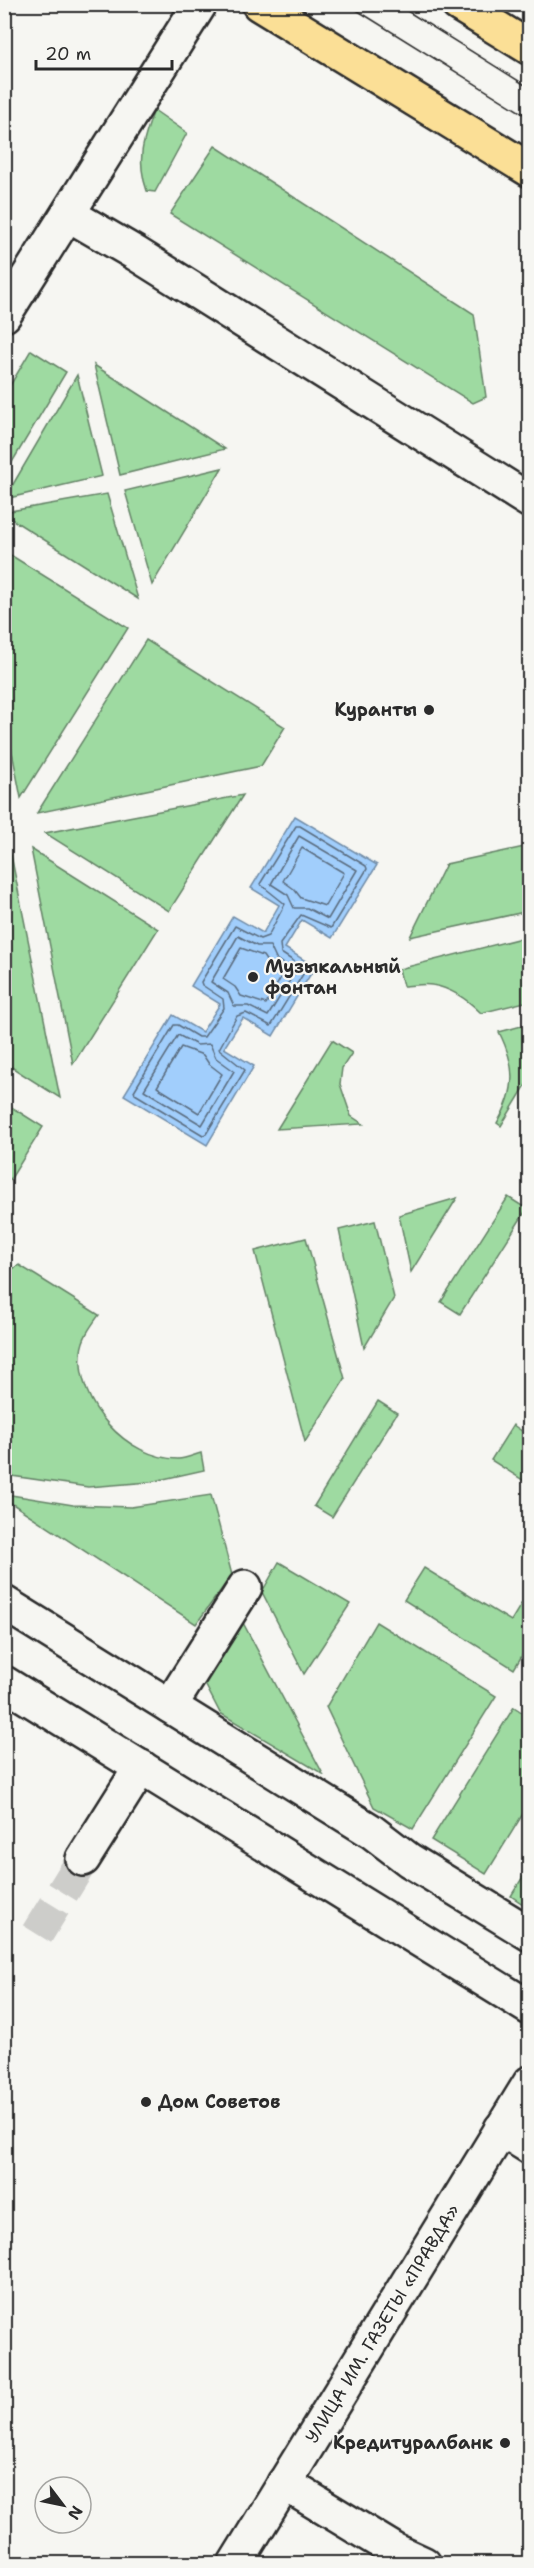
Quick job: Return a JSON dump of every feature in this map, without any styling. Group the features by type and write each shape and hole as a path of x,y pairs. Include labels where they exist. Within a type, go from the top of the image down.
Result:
{"main road":[{"path":"259,4 530,170"},
{"path":"458,4 530,48"}],"street":[{"path":"4,315 200,4"},
{"path":"68,214 135,253 530,501"},
{"path":"170,1706 244,1587"},
{"path":"4,1603 530,1934"},
{"path":"4,1683 530,2008"},
{"path":"83,1859 141,1767"},
{"name":"УЛИЦА ИМ. ГАЗЕТЫ «ПРАВДА»","path":"235,2564 530,2083"},
{"path":"501,2129 530,2146"},
{"path":"284,2483 396,2551 424,2564"}],"green space":[{"path":"154,110 187,133 155,192 147,191 141,159"},
{"path":"215,146 474,314 486,397 473,403 170,214"},
{"path":"31,350 66,372 5,474 5,394"},
{"path":"94,365 225,449 120,475"},
{"path":"77,375 102,476 5,499 5,498"},
{"path":"222,468 152,585 125,491"},
{"path":"107,494 138,599 5,515 5,512"},
{"path":"4,551 128,628 21,798 5,716"},
{"path":"146,640 285,727 261,766 37,813"},
{"path":"243,795 169,911 45,833"},
{"path":"529,846 529,911 410,937 446,864"},
{"path":"31,849 158,929 73,1064"},
{"path":"11,855 60,1098 5,1063 4,866"},
{"path":"529,936 529,1001 481,1013 465,999 445,989 429,984 403,986 399,969"},
{"path":"529,1024 529,1080 501,1126 497,1123 508,1100 512,1078 509,1056 499,1032"},
{"path":"332,1040 352,1053 342,1068 340,1084 351,1116 363,1124 277,1129"},
{"path":"5,1103 43,1127 5,1188"},
{"path":"508,1197 527,1209 460,1314 441,1302"},
{"path":"457,1198 411,1272 399,1215"},
{"path":"375,1221 394,1298 364,1348 339,1230"},
{"path":"306,1238 345,1379 305,1442 255,1251"},
{"path":"19,1265 99,1315 83,1342 82,1371 87,1390 108,1425 124,1439 159,1456 181,1459 201,1453 204,1470 150,1482 88,1487 5,1475 5,1273"},
{"path":"378,1401 397,1413 332,1517 314,1506"},
{"path":"513,1425 529,1436 529,1484 491,1460"},
{"path":"5,1494 73,1505 131,1507 211,1495 232,1575 196,1624 5,1499"},
{"path":"279,1562 350,1604 304,1674 262,1592"},
{"path":"424,1568 511,1621 529,1591 529,1644 514,1669 404,1600"},
{"path":"241,1619 323,1774 220,1713 203,1680"},
{"path":"376,1622 496,1696 413,1829 374,1807 326,1707"},
{"path":"514,1707 529,1717 529,1804 486,1874 431,1840"},
{"path":"529,1867 529,1908 511,1896"}],"water":[{"name":"Музыкальный фонтан","path":"295,816 377,865 332,938 302,920 285,948 315,967 273,1036 243,1018 224,1048 254,1066 207,1145 124,1095 173,1015 202,1032 220,1004 191,986 233,916 263,933 279,905 251,888"}],"tunnel":[{"path":"37,1934 83,1859"}],"tram line":[{"path":"347,4 530,118"},
{"path":"396,4 530,88"}],"place":[{"name":"Куранты","path":"429,710"},
{"name":"Музыкальный фонтан","path":"253,977"},
{"name":"Дом Советов","path":"146,2102"},
{"name":"Кредитуралбанк","path":"505,2443"}]}
